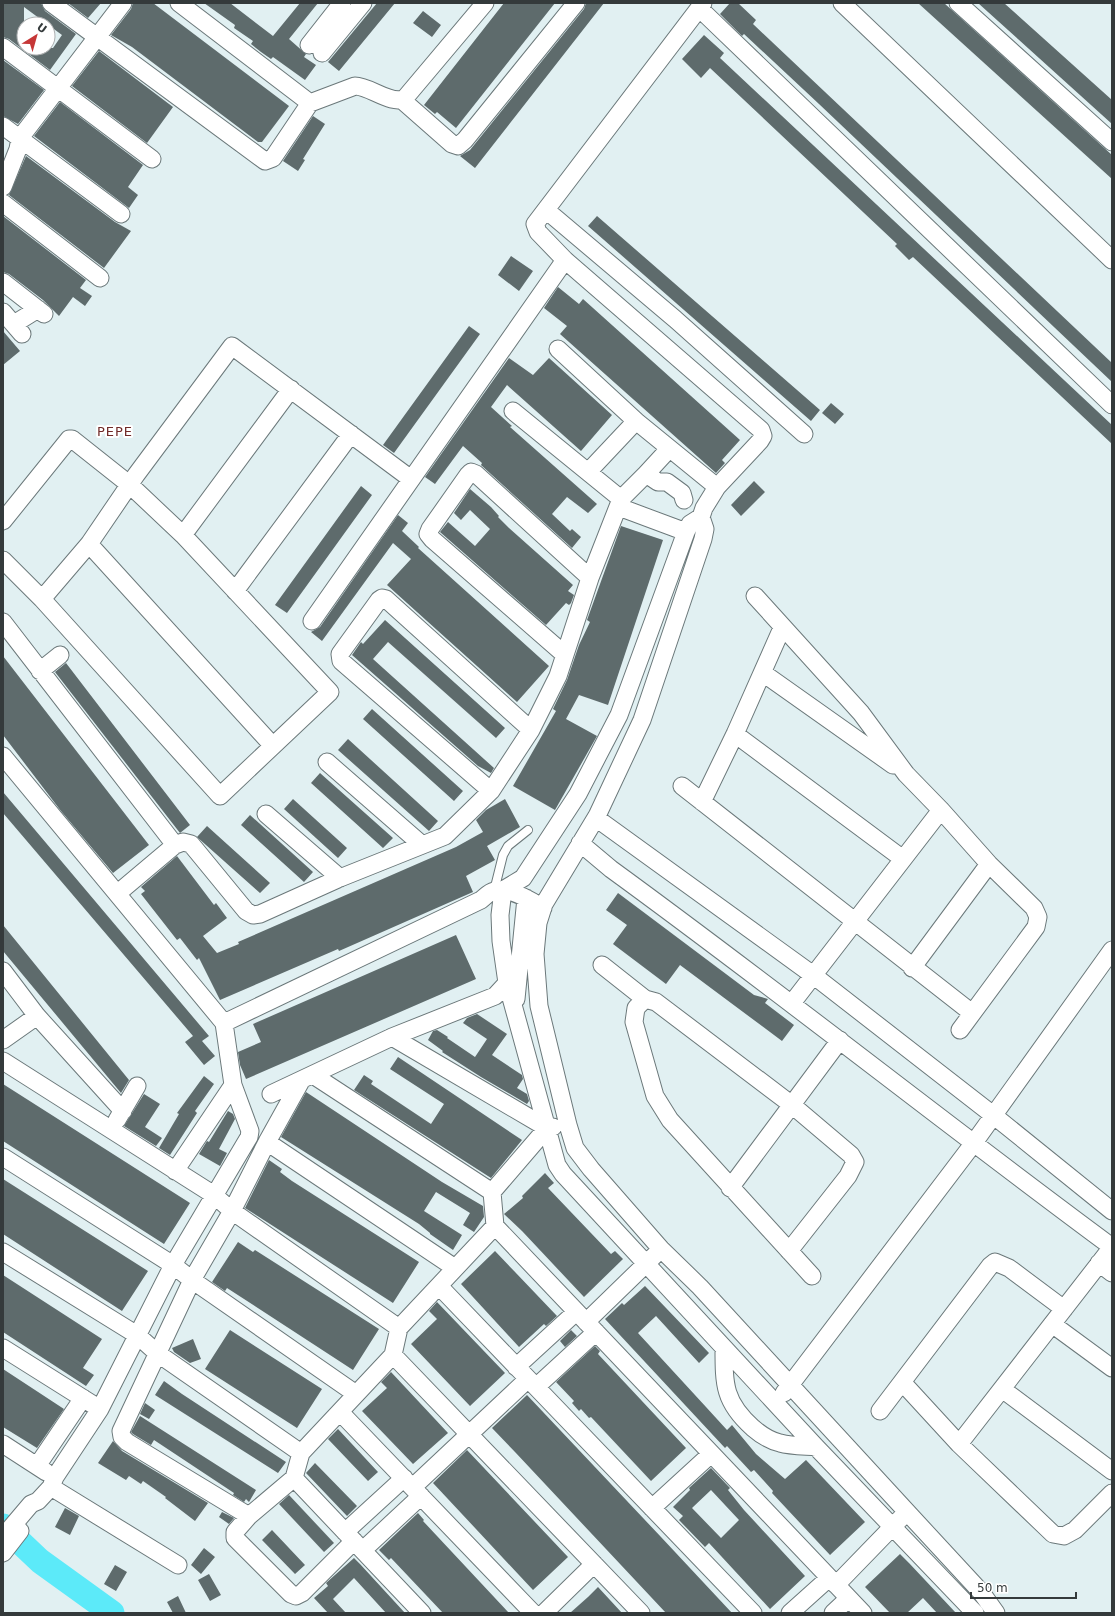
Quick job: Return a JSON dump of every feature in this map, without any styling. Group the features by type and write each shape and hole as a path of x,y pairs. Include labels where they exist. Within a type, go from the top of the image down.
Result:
{"street":[{"path":"51,3 265,161 273,158 310,103 355,86 362,86 395,100 402,100 408,96 485,3"},
{"path":"3,187 18,149 20,138 60,88 123,3"},
{"path":"179,3 310,103"},
{"path":"342,3 320,43 363,3"},
{"path":"402,100 452,144 458,146 465,140 576,3"},
{"path":"842,3 1112,260"},
{"path":"958,3 1112,142"},
{"path":"224,1023 481,900 523,878 578,794 619,716 690,524 702,513 717,487 760,441 762,436 761,430 565,260 536,228 537,221 701,6 1112,405"},
{"path":"3,47 152,158"},
{"path":"3,126 121,214"},
{"path":"3,203 100,278"},
{"path":"546,210 675,319 804,434"},
{"path":"312,621 565,260"},
{"path":"3,282 41,311 13,324"},
{"path":"42,599 89,544 130,485 232,346 411,479"},
{"path":"558,349 636,421 717,487"},
{"path":"183,535 291,389"},
{"path":"513,411 588,472 620,503 686,532"},
{"path":"588,472 636,421"},
{"path":"235,591 351,434"},
{"path":"3,521 69,439 72,438 130,485 183,535 330,692 220,796 42,599 3,560"},
{"path":"118,893 175,845 183,842 191,844 246,911 253,915 260,914 340,878 421,844 445,836 491,791 531,730 558,676 590,578 620,503 652,478 669,449"},
{"path":"564,654 428,534 430,529 471,472 476,474 590,578"},
{"path":"652,478 660,491 676,503 684,500 702,513 706,529 642,720 596,818 543,908 538,923 535,954 539,1006 568,1125 575,1148 591,1169 661,1249 700,1287 908,1512 981,1592 996,1613"},
{"path":"89,544 273,746"},
{"path":"755,596 782,628 861,714 906,774 941,810 989,864 1037,912 1038,922 960,1030"},
{"path":"491,791 341,661 340,654 379,600 382,598 386,599 531,730"},
{"path":"3,622 175,845"},
{"path":"702,802 735,734 782,628"},
{"path":"40,671 60,655"},
{"path":"762,673 906,774"},
{"path":"735,734 902,859"},
{"path":"3,756 118,893 224,1023 233,1085 250,1132 249,1137 173,1265 100,1409 53,1482 38,1501 31,1504 27,1516 5,1545"},
{"path":"327,762 421,844"},
{"path":"682,786 912,968 972,1013"},
{"path":"792,1003 941,810"},
{"path":"266,814 340,878"},
{"path":"596,818 813,975 1112,1210"},
{"path":"580,843 611,869 792,1003 973,1144 1112,1247 1105,1268 1064,1309 959,1444"},
{"path":"912,968 989,864"},
{"path":"498,890 526,898 543,908"},
{"path":"498,890 501,941 507,983 515,1007 557,1165 563,1174 776,1402 816,1447 975,1613"},
{"path":"515,1007 526,898"},
{"path":"776,1402 790,1386 973,1144 1112,950"},
{"path":"602,965 645,999 656,1002 792,1105 851,1155 855,1162 848,1176 789,1251"},
{"path":"3,971 37,1016 123,1111"},
{"path":"271,1094 392,1037 495,996 507,983"},
{"path":"645,999 636,1008 634,1022 654,1096 670,1120 730,1188 812,1276"},
{"path":"481,1002 515,1007"},
{"path":"3,1040 37,1016"},
{"path":"392,1037 547,1128 568,1125"},
{"path":"730,1188 840,1040"},
{"path":"3,1061 214,1195 232,1211 399,1328"},
{"path":"249,1516 127,1442 122,1437 121,1431 192,1280 232,1211 267,1142 307,1078"},
{"path":"307,1078 492,1192"},
{"path":"175,1170 233,1085"},
{"path":"111,1131 137,1086"},
{"path":"547,1128 492,1192 495,1226 862,1613"},
{"path":"267,1142 455,1268"},
{"path":"3,1157 173,1265 192,1280 356,1394"},
{"path":"495,1226 399,1328 393,1355 301,1453 294,1478 249,1516 235,1532 235,1538 291,1594 296,1596 302,1593 354,1541 648,1264 661,1249"},
{"path":"3,1252 137,1335 157,1353 301,1453"},
{"path":"880,1411 990,1266 995,1262 1009,1268 1064,1309"},
{"path":"439,1286 753,1613"},
{"path":"527,1378 586,1322"},
{"path":"1052,1324 1112,1368"},
{"path":"3,1348 100,1409"},
{"path":"724,1348 728,1395 739,1416 758,1432 779,1443 816,1447"},
{"path":"393,1355 641,1613"},
{"path":"902,1382 959,1444 1053,1534 1064,1536 1074,1530 1112,1494"},
{"path":"1002,1389 1112,1471"},
{"path":"37,1466 83,1398"},
{"path":"340,1412 533,1613"},
{"path":"3,1444 37,1466 53,1482 178,1565"},
{"path":"652,1508 711,1454"},
{"path":"294,1478 422,1613"},
{"path":"354,1541 412,1487"},
{"path":"790,1613 832,1582 908,1512"},
{"path":"544,1613 594,1564"},
{"path":"833,1613 848,1598"}],"lane":[{"path":"498,890 503,855 508,846 528,830"}],"building":[{"path":"3,3 41,3 45,11 52,16 36,16 24,7 24,16 16,16 16,44 3,37"},
{"path":"68,3 101,3 88,18"},
{"path":"133,3 153,3 289,106 262,142 258,142 132,47 111,35 131,9"},
{"path":"204,3 230,3 273,36 300,3 318,3 289,39 306,54 304,57 316,65 305,80 273,57 271,59 261,52 251,44 253,41 234,28 235,25"},
{"path":"377,3 395,3 339,71 328,62"},
{"path":"504,3 555,3 456,128 437,112 435,114 424,105"},
{"path":"586,3 604,3 475,168 460,156 470,150 584,9"},
{"path":"730,3 738,3 756,20 753,24 1112,363 1112,382 819,104 744,34 742,36 720,14"},
{"path":"918,3 944,3 1112,155 1112,179"},
{"path":"978,3 1004,3 1112,100 1112,124"},
{"path":"423,11 441,25 432,37 413,23"},
{"path":"56,19 76,34 50,70 31,56 56,56 56,44 62,35 56,31"},
{"path":"704,35 724,53 720,58 1112,425 1112,444 913,257 909,260 895,246 897,244 710,68 701,78 682,59"},
{"path":"99,51 173,107 147,143 72,86"},
{"path":"3,60 44,90 18,124 3,116"},
{"path":"60,102 143,165 128,187 138,195 129,208 34,136"},
{"path":"313,116 325,124 303,159 305,160 298,171 283,161"},
{"path":"26,156 115,222 131,231 104,268 9,195"},
{"path":"3,216 86,280 80,288 92,296 85,306 73,297 59,316 43,300 9,274 3,272"},
{"path":"597,216 820,410 811,421 588,226"},
{"path":"511,256 533,271 519,291 498,275"},
{"path":"558,287 579,304 583,299 740,440 722,460 725,463 716,473 560,334 567,326 544,308"},
{"path":"469,326 480,334 394,453 383,445"},
{"path":"3,331 20,351 3,365"},
{"path":"509,358 533,375 549,358 612,415 581,451 507,385 491,407 512,426 510,427 597,504 588,513 567,497 552,514 570,531 572,529 581,537 572,548 481,465 482,463 463,446 435,484 425,477"},
{"path":"831,403 844,414 835,424 822,413"},
{"path":"754,481 765,492 741,516 731,505"},
{"path":"361,486 372,495 287,613 275,605"},
{"path":"470,489 491,507 509,528 573,585 568,591 574,595 571,603 569,605 566,603 546,625 440,532 448,522 475,546 490,529 470,510 461,520 454,513"},
{"path":"398,515 408,523 402,531 419,547 418,548 549,666 517,702 387,585 411,559 393,543 322,641 311,632 320,627"},
{"path":"621,526 663,540 608,705 579,695 566,719 597,736 555,810 513,786 556,711 553,709 567,680 579,645 590,622 587,620"},
{"path":"385,620 505,728 496,738 388,642 373,659 494,768 491,773 478,766 352,655 361,642 363,644"},
{"path":"3,656 149,845 113,873 61,811 3,735"},
{"path":"66,663 190,825 180,833 55,672"},
{"path":"372,709 463,791 454,801 363,719"},
{"path":"348,739 438,821 429,831 338,750"},
{"path":"320,773 393,838 383,848 311,783"},
{"path":"3,792 209,1036 202,1041 215,1056 204,1065 185,1042 193,1036 3,813"},
{"path":"293,799 347,848 338,858 284,809"},
{"path":"505,799 520,827 487,846 495,860 466,876 473,892 339,951 338,949 220,1000 199,958 197,960 180,938 177,940 141,894 145,891 141,887 177,856 214,905 216,903 227,918 203,936 217,953 239,944 238,942 456,847 483,832 476,820 486,810"},
{"path":"250,815 313,872 304,882 241,825"},
{"path":"207,826 270,883 260,893 197,837"},
{"path":"618,893 754,995 768,999 765,1003 794,1025 782,1041 680,965 666,984 613,944 627,925 606,910"},
{"path":"3,925 129,1080 121,1093 3,951"},
{"path":"456,935 476,979 246,1079 240,1065 238,1052 261,1042 253,1024"},
{"path":"477,1014 507,1034 492,1055 522,1075 523,1079 517,1088 527,1094 529,1101 527,1104 442,1052 443,1051 428,1040 433,1031 437,1030 475,1057 487,1039 463,1023 467,1018"},
{"path":"398,1057 522,1140 491,1178 354,1090 364,1075 373,1081 371,1084 431,1124 444,1104 390,1069"},
{"path":"204,1076 214,1084 195,1111 197,1113 170,1155 159,1148 179,1114 177,1113"},
{"path":"3,1084 190,1203 164,1244 3,1141"},
{"path":"306,1092 442,1182 483,1206 484,1217 474,1232 463,1225 470,1213 436,1192 424,1211 462,1235 453,1250 430,1234 419,1224 281,1137"},
{"path":"144,1094 160,1104 145,1127 162,1138 156,1146 124,1126"},
{"path":"228,1111 233,1114 235,1119 219,1149 227,1153 220,1166 199,1154 207,1141 209,1142"},
{"path":"269,1160 282,1169 280,1172 292,1181 419,1262 393,1303 245,1208"},
{"path":"545,1173 554,1183 548,1188 611,1254 615,1251 623,1259 584,1297 504,1214 523,1198 522,1196"},
{"path":"3,1179 148,1271 122,1311 3,1234"},
{"path":"238,1242 253,1252 255,1250 379,1329 353,1370 227,1288 225,1291 212,1282"},
{"path":"495,1251 557,1316 546,1326 544,1324 519,1347 461,1284"},
{"path":"3,1275 102,1339 83,1368 94,1375 86,1386 3,1332"},
{"path":"645,1286 709,1353 699,1363 656,1316 638,1333 727,1430 732,1425 756,1454 785,1479 806,1460 865,1522 830,1555 772,1493 773,1491 754,1470 751,1472 727,1446 725,1448 605,1319 622,1303 624,1305"},
{"path":"437,1302 505,1373 470,1406 411,1344 437,1319 429,1311"},
{"path":"230,1330 322,1389 297,1428 205,1369"},
{"path":"571,1330 577,1336 565,1347 560,1341"},
{"path":"193,1339 201,1359 190,1363 174,1352 172,1348"},
{"path":"595,1346 600,1351 598,1354 686,1448 651,1481 591,1417 589,1418 581,1409 579,1411 572,1403 574,1401 556,1382"},
{"path":"3,1369 64,1409 37,1448 3,1427"},
{"path":"391,1372 448,1433 413,1464 362,1411 387,1388 381,1382"},
{"path":"164,1381 286,1462 278,1473 155,1395"},
{"path":"527,1395 732,1613 666,1613 492,1428"},
{"path":"145,1403 155,1410 149,1419 140,1414"},
{"path":"140,1416 256,1490 249,1502 246,1499 244,1502 233,1495 234,1493 154,1440 151,1445 133,1434 131,1432"},
{"path":"338,1429 378,1472 368,1481 328,1439"},
{"path":"113,1441 122,1451 208,1503 195,1521 165,1498 166,1497 143,1481 141,1484 129,1476 126,1480 98,1463"},
{"path":"467,1450 568,1557 533,1590 433,1483"},
{"path":"315,1463 357,1506 347,1516 306,1473"},
{"path":"711,1468 730,1488 728,1490 744,1510 805,1576 770,1609 709,1543 705,1547 679,1520 683,1516 673,1507 690,1490 689,1488","holes":["711,1490 739,1520 721,1538 692,1508"]},
{"path":"289,1495 334,1543 324,1552 279,1504"},
{"path":"65,1508 79,1516 70,1535 55,1527"},
{"path":"222,1512 234,1518 229,1524 219,1517"},
{"path":"418,1513 424,1520 423,1521 509,1613 443,1613 391,1558 389,1560 379,1550"},
{"path":"272,1530 305,1565 295,1574 262,1540"},
{"path":"204,1548 215,1557 201,1574 191,1565"},
{"path":"900,1554 956,1613 937,1613 923,1598 907,1613 890,1613 865,1587"},
{"path":"354,1558 405,1613 386,1613 354,1578 333,1599 346,1613 328,1613 314,1598 328,1586 326,1583"},
{"path":"115,1565 127,1572 116,1591 104,1584"},
{"path":"209,1574 221,1595 210,1601 198,1580"},
{"path":"598,1587 622,1613 570,1613 588,1597"},
{"path":"178,1596 186,1613 173,1613 167,1602"}],"waterway":[{"path":"3,1526 40,1561 112,1613"}],"district":[{"name":"PEPE","path":"115,431"}]}
